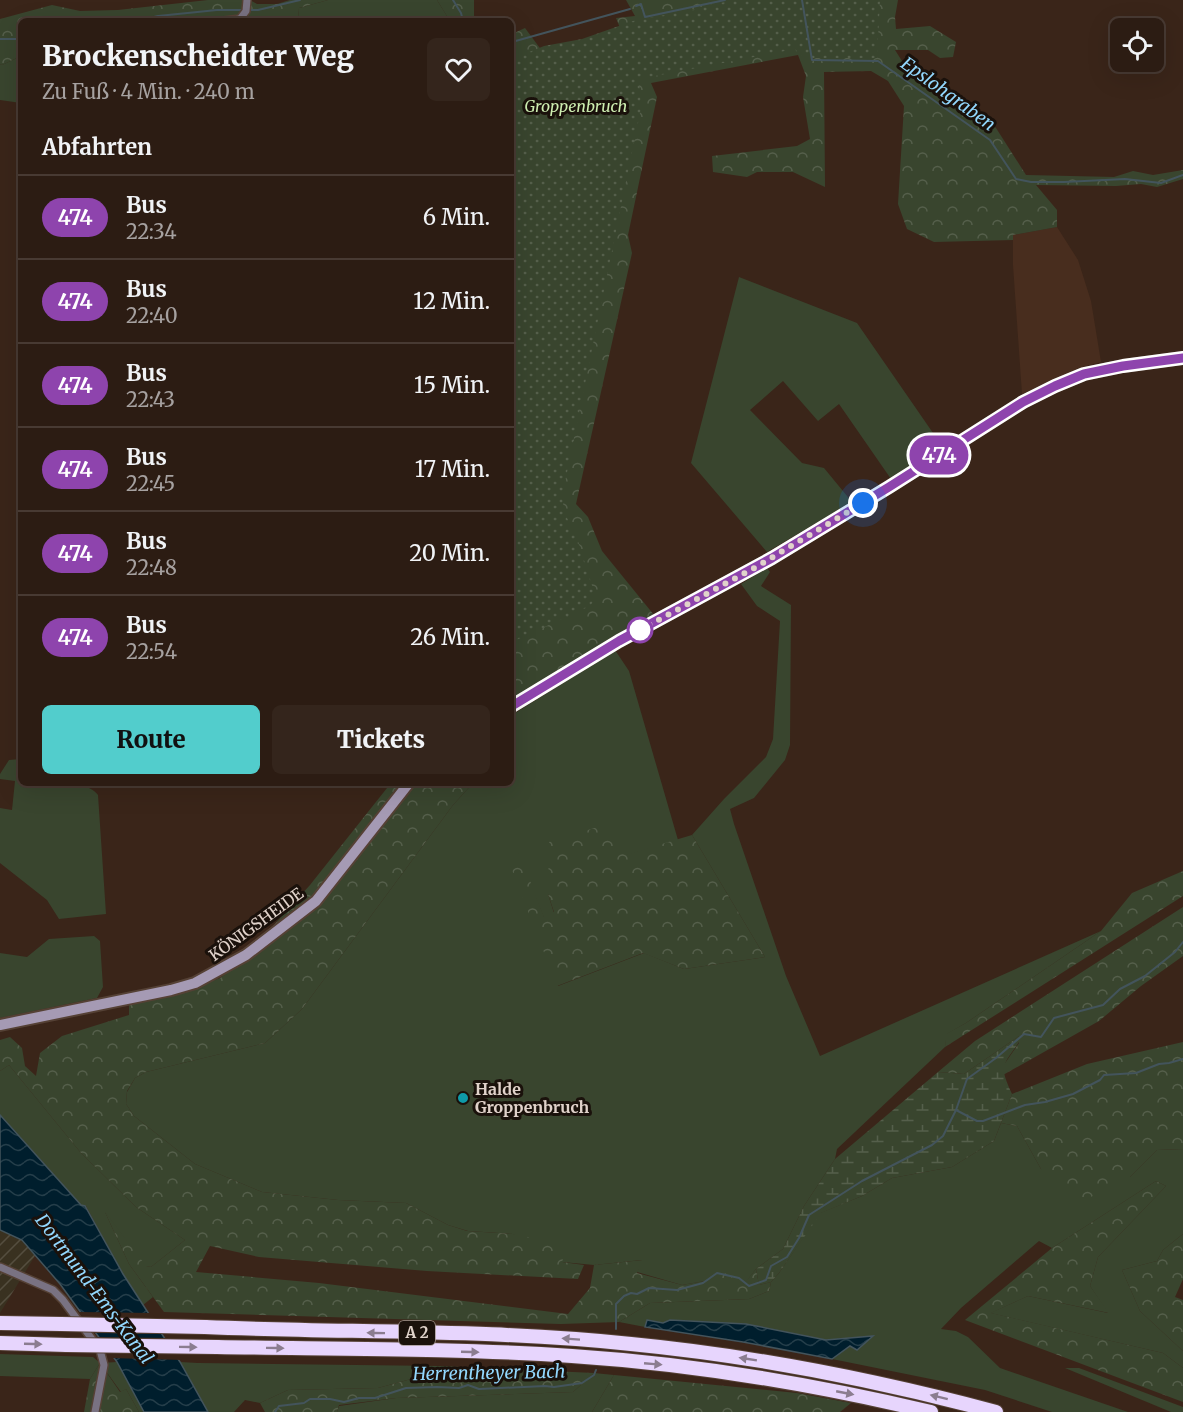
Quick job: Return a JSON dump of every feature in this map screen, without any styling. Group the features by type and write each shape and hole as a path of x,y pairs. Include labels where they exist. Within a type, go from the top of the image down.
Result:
{"highway":[{"name":"A 2","path":"0,1323 492,1335 639,1345 740,1357 805,1368 920,1392 996,1412"},
{"name":"A 2","path":"0,1343 408,1350 574,1356 670,1365 756,1377 861,1396 931,1412"}],"main road":[{"path":"514,705 619,641 772,558 1023,402 1084,374 1183,358"},
{"name":"KÖNIGSHEIDE","path":"0,1025 171,990 215,974 246,955 316,901 407,786"}],"street":[{"path":"0,1267 53,1290 100,1350 104,1365 94,1412"}],"shaded area":[{"path":"1057,227 1078,260 1091,301 1101,362 1079,368 1022,394 1013,235"},
{"path":"0,1182 49,1233 0,1313"}],"green space":[{"path":"208,0 250,0 257,4 277,4 290,0 328,0 299,8 298,18 18,18 18,57 0,64 0,19 52,5 80,11 118,10"},
{"path":"328,0 437,0 448,18 298,18 299,8"},
{"path":"437,0 474,0 474,18 448,18"},
{"path":"626,0 898,0 895,17 896,29 930,26 956,42 953,57 940,58 928,50 895,50 907,69 963,98 996,128 1026,175 1114,177 1133,171 1153,175 1183,170 1183,179 1157,187 1141,184 1036,185 1057,210 1057,227 1013,235 1013,240 934,242 907,229 898,204 904,106 888,81 871,71 824,72 825,187 793,172 757,172 747,177 713,172 712,156 797,146 810,139 803,97 806,76 798,55 651,83 657,97 628,235 632,253 576,504 588,517 602,551 654,615 609,639 514,698 514,33 525,28 565,82 633,60 616,18 635,16"},
{"name":"Groppenbruch","path":"741,0 880,0 877,58 810,58 798,54 795,49 639,79 641,108 562,497 565,514 577,538 594,592 594,600 590,606 514,641 514,58 544,46 582,39 633,21 697,9 705,5"},
{"path":"18,57 18,103 0,100 0,64"},
{"path":"739,277 857,323 942,446 891,479 839,404 818,421 783,381 750,410 802,463 824,468 852,502 767,552 691,463"},
{"path":"767,568 770,572 761,586 791,605 790,745 785,760 754,798 730,809 786,976 820,1056 1101,931 947,1034 945,1047 837,1149 835,1159 804,1206 783,1249 756,1269 743,1286 705,1281 682,1285 637,1272 642,1260 594,1265 562,1262 513,1234 468,1231 448,1225 406,1203 338,1200 262,1192 195,1164 134,1116 126,1104 127,1092 135,1078 146,1072 265,1043 302,1009 453,805 470,786 514,786 514,714 615,650 629,671 678,840 624,856 548,894 554,913 544,918 518,853 558,986 644,953 684,969 765,957 692,835 766,757 773,739 780,621 757,606 741,584"},
{"path":"18,759 18,786 83,786 92,789 98,795 106,914 59,919 47,900 0,863 0,808 12,810 15,781 0,779 0,774 9,760"},
{"path":"389,786 470,786 453,805 302,1009 265,1043 146,1072 135,1078 127,1091 126,1104 134,1116 195,1164 262,1192 338,1200 406,1203 448,1225 467,1231 513,1234 548,1241 558,1247 564,1256 562,1262 584,1265 578,1279 427,1271 259,1257 210,1246 196,1272 319,1283 568,1314 590,1288 594,1265 643,1260 637,1273 682,1285 705,1281 719,1269 743,1285 756,1269 759,1285 771,1282 769,1291 749,1299 650,1303 619,1322 561,1324 164,1312 129,1264 104,1210 146,1266 151,1267 185,1240 136,1207 81,1153 9,1065 0,1071 0,1040 10,1037 22,1048 25,1066 36,1076 40,1053 62,1036 129,1015 129,1002 173,996 220,978 244,958 310,885"},
{"path":"604,825 625,855 692,835 765,957 684,969 643,953 557,986 512,870 519,852 544,917 554,912 548,894 549,842"},
{"path":"1183,871 1183,896 945,1047 946,1034 966,1023 1101,931 1132,893"},
{"path":"1183,907 1183,956 1141,986 1099,1021 1003,1075 1003,1066 1019,1043 1019,1036 964,1074 938,1072 975,1041"},
{"path":"94,936 100,941 103,987 97,998 0,1018 0,953 27,957 49,939"},
{"path":"1019,1036 1019,1042 1004,1066 1005,1077 1012,1094 994,1141 952,1167 892,1178 862,1196 821,1213 779,1273 771,1282 759,1285 756,1269 783,1249 804,1206 835,1159 938,1072 964,1074"},
{"path":"1183,1042 1183,1149 1157,1150 1130,1177 1085,1200 1041,1169 1017,1126 1001,1123 1012,1094 1087,1064"},
{"path":"9,1065 81,1153 136,1207 185,1240 151,1267 145,1266 105,1212 129,1264 153,1297 143,1305 123,1274 86,1206 81,1205 0,1115 0,1071"},
{"path":"1001,1123 1017,1126 1041,1169 1130,1177 1157,1150 1183,1149 1183,1234 1163,1250 1157,1261 1122,1270 1140,1311 1183,1351 1183,1368 1163,1353 990,1313 1028,1296 1108,1313 1090,1286 1098,1257 1166,1186 1156,1181 1052,1248 1039,1241 961,1308 941,1329 956,1331 968,1337 1000,1368 1128,1412 1052,1412 985,1390 832,1359 850,1346 857,1350 872,1336 826,1340 746,1324 670,1320 663,1323 648,1320 645,1327 619,1322 650,1303 749,1299 769,1291 771,1282 820,1213 862,1196 892,1178 952,1167 994,1141"},
{"path":"1156,1181 1166,1186 1098,1257 1090,1286 1109,1313 1028,1296 991,1313 1163,1353 1183,1368 1183,1402 965,1320 1052,1248"},
{"path":"1183,1234 1183,1279 1175,1297 1183,1300 1183,1351 1140,1311 1122,1270 1157,1261 1163,1250"},
{"path":"0,1354 93,1357 100,1363 90,1379 0,1376"},
{"path":"117,1362 144,1412 139,1412 126,1389 121,1392 100,1363"},
{"path":"180,1362 440,1366 426,1375 378,1388 288,1390 260,1403 245,1400 234,1412 208,1412"},
{"path":"100,1363 120,1392 126,1389 139,1412 84,1412 90,1379"},
{"path":"440,1366 594,1373 573,1392 396,1398 339,1405 337,1412 265,1412 260,1403 288,1390 378,1388 426,1375"},
{"path":"1065,1368 1079,1368 1183,1407 1183,1412 1171,1412"},
{"path":"594,1373 614,1375 592,1412 337,1412 339,1406 396,1398 573,1392"},
{"path":"614,1375 797,1393 851,1403 840,1412 592,1412"}],"water":[{"name":"Dortmund-Ems-Kanal","path":"0,1115 81,1205 85,1206 123,1274 180,1362 208,1412 144,1412 117,1362 60,1284 22,1240 0,1230"},
{"path":"647,1320 663,1323 670,1320 746,1324 826,1340 873,1336 857,1350 850,1346 832,1359 645,1327"}],"pier":[{"path":"79,1312 152,1313 166,1334 93,1333"},
{"path":"96,1337 169,1338 182,1360 110,1358"}],"waterway":[{"path":"150,18 217,10 258,10 300,0"},
{"path":"453,0 462,18"},
{"path":"636,6 641,4 645,17 725,0"},
{"name":"Epslohgraben","path":"802,0 812,60 878,61 990,140 1016,179 1031,182 1125,179 1161,183 1183,175"},
{"path":"514,41 630,9"},
{"path":"0,39 18,39"},
{"name":"Herrentheyer Bach","path":"616,1329 616,1304 631,1293 637,1294 649,1288 677,1290 703,1283 717,1273 739,1278 749,1286 766,1280 771,1266 787,1257 799,1238 809,1215 862,1181 932,1145 943,1136 956,1110 967,1079 1024,1034 1041,1037 1054,1018 1103,1005 1120,989 1145,976 1175,952 1183,942"},
{"path":"956,1110 977,1121 983,1121 1025,1105 1073,1094 1100,1080 1104,1075 1136,1073 1159,1064 1183,1059"},
{"name":"Herrentheyer Bach","path":"275,1412 279,1406 304,1403 310,1399 344,1402 359,1398 375,1398 406,1388 459,1388 468,1385 479,1389 554,1387 582,1383 594,1375 596,1370"}],"bus line":[{"name":"474","path":"514,705 619,641 772,558 1023,402 1084,374 1183,358"}],"place":[{"name":"Halde Groppenbruch","path":"463,1098"}],"route":[{"path":"640,630 756,567 863,503"}]}
